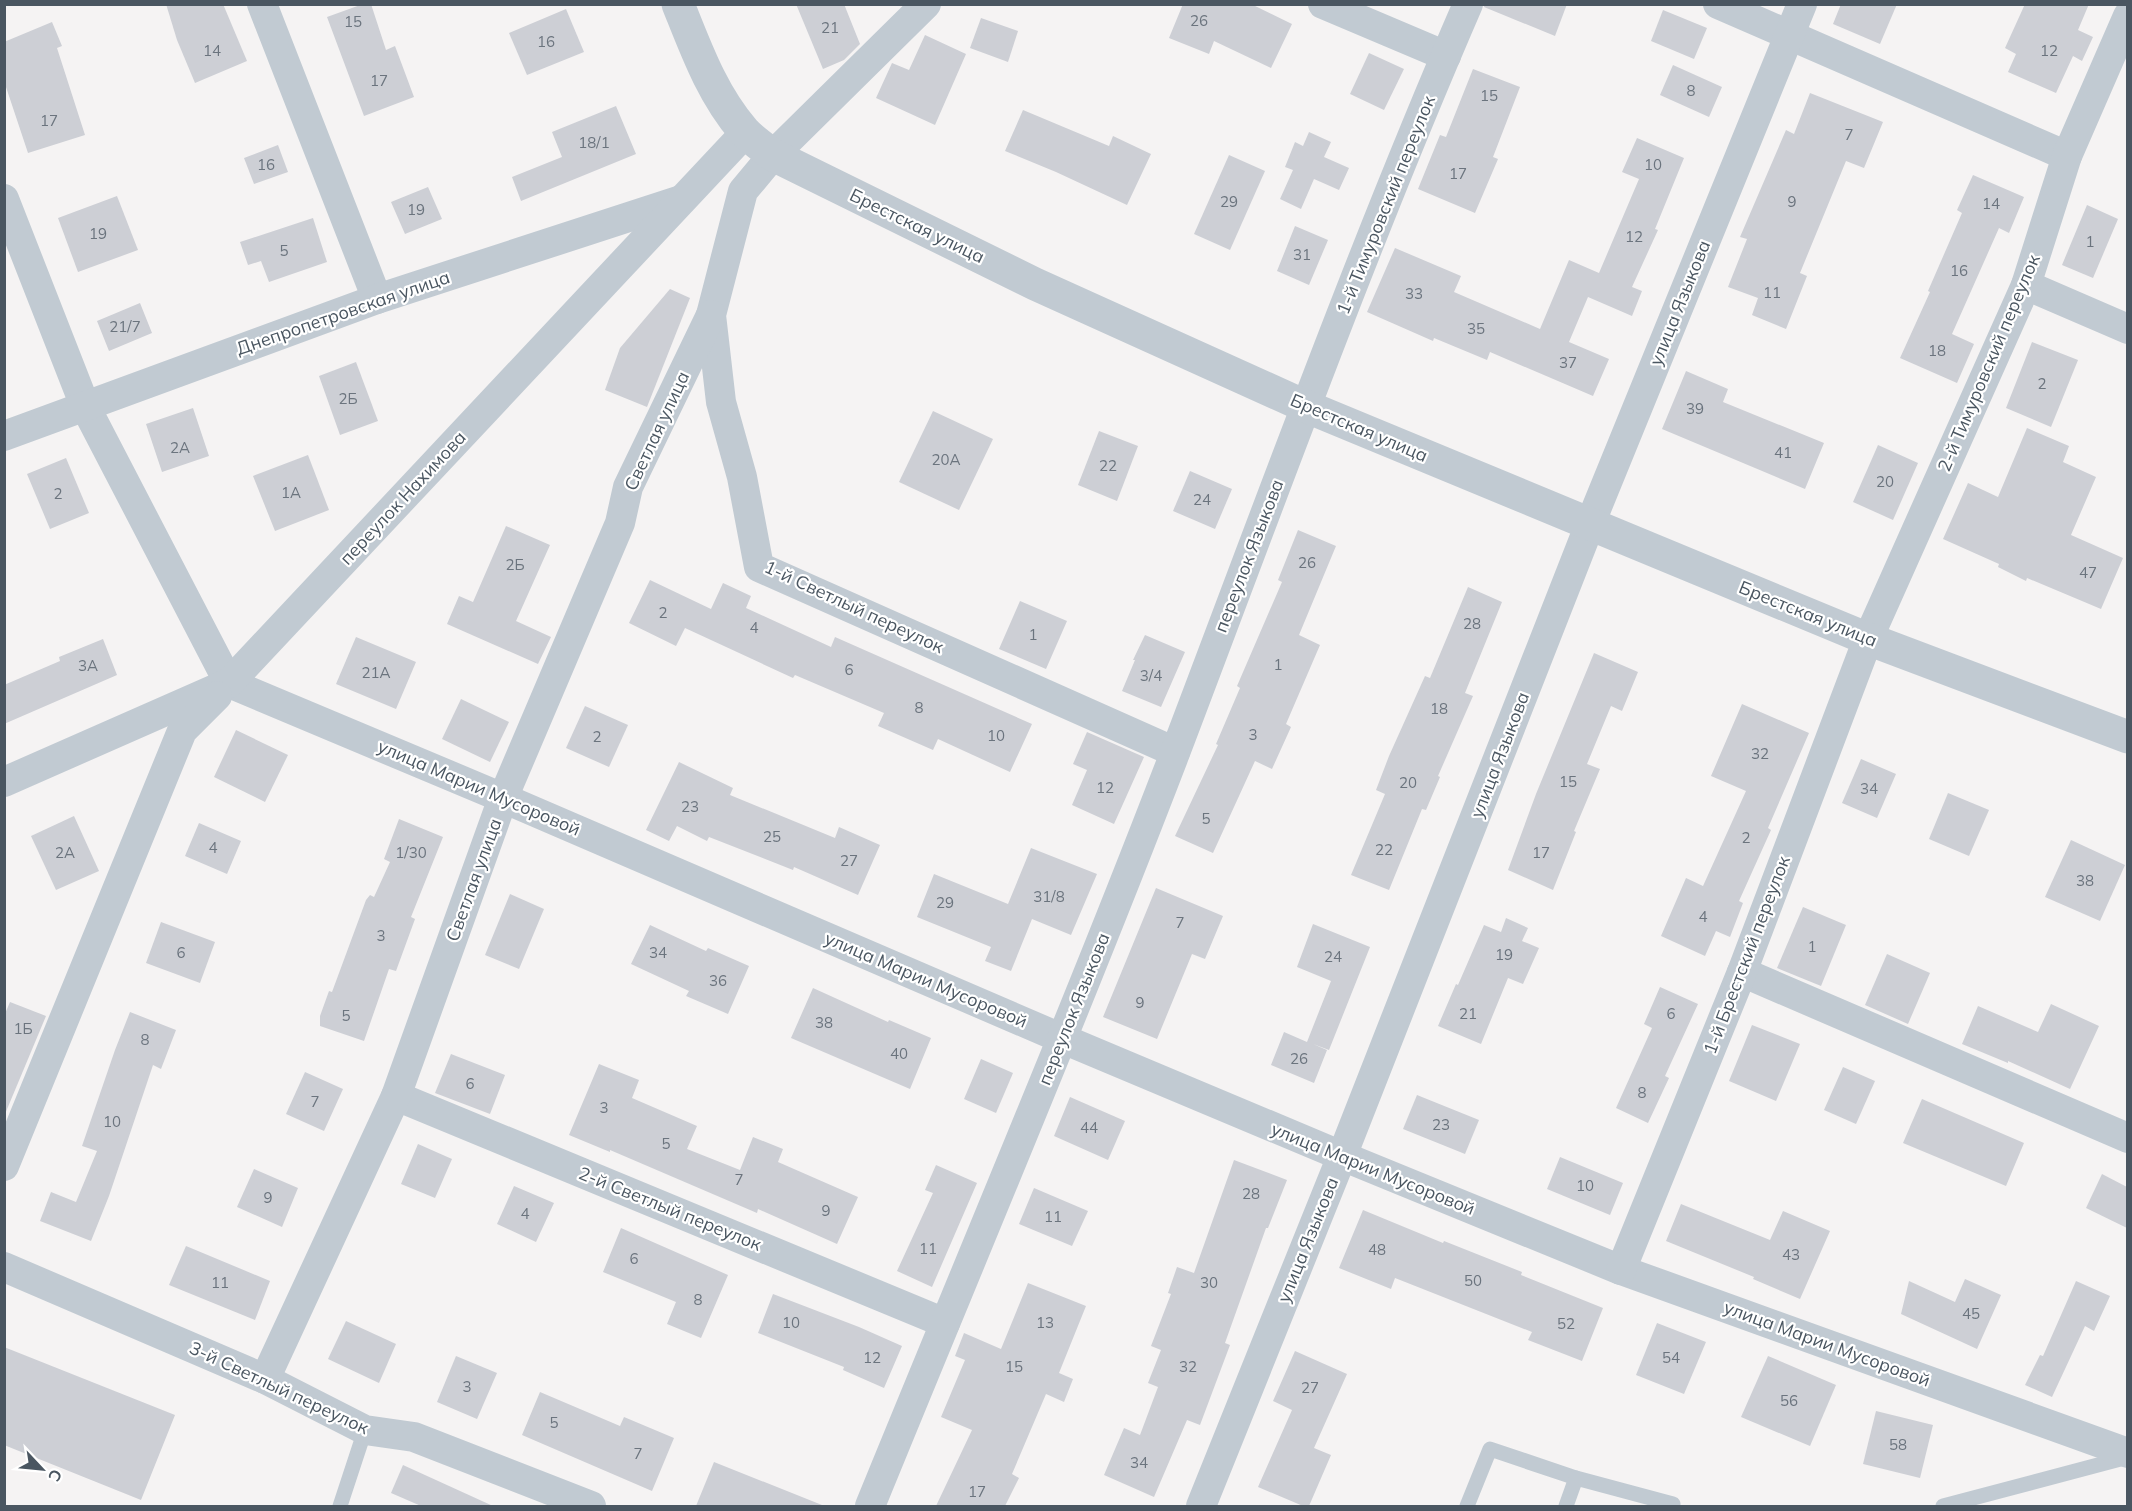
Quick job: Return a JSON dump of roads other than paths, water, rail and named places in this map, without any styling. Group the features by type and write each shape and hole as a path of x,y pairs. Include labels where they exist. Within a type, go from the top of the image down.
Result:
{"street":[{"path":"262,4 377,299"},
{"name":"Брестская улица","path":"678,4 700,60 717,94 745,133 773,155 1035,284 1305,406 1868,639 2127,737"},
{"name":"1-й Светлый переулок","path":"926,4 773,155 743,191 711,315 721,402 742,477 759,567 1175,752"},
{"path":"1323,4 1446,56"},
{"name":"1-й Тимуровский переулок","path":"1305,406 1468,4"},
{"path":"1718,4 2067,156"},
{"name":"улица Языкова","path":"1201,1506 1342,1156 1590,524 1803,4"},
{"name":"2-й Тимуровский переулок","path":"1868,639 2026,285 2067,156 2127,16"},
{"name":"переулок Нахимова","path":"4,782 229,683 745,133"},
{"path":"4,199 85,406 229,683 182,731 4,1166"},
{"name":"Днепропетровская улица","path":"4,436 377,299 684,199"},
{"path":"2026,285 2127,329"},
{"name":"Светлая улица","path":"265,1379 396,1096 503,798 620,523 628,487 711,315"},
{"name":"переулок Языкова","path":"870,1506 1063,1039 1175,752 1305,406"},
{"name":"1-й Брестский переулок","path":"1622,1270 1742,972 1868,639"},
{"name":"улица Марии Мусоровой","path":"229,683 503,798 1063,1039 1622,1270 2127,1453"},
{"path":"1742,972 2127,1138"},
{"name":"2-й Светлый переулок","path":"396,1096 945,1323"},
{"name":"3-й Светлый переулок","path":"4,1267 265,1379 365,1431 414,1437 591,1506"}],"lane":[{"path":"339,1506 365,1431"},
{"path":"1467,1506 1490,1449 1576,1478 1676,1506"},
{"path":"1943,1506 2127,1457"},
{"path":"1566,1506 1576,1478"}]}
